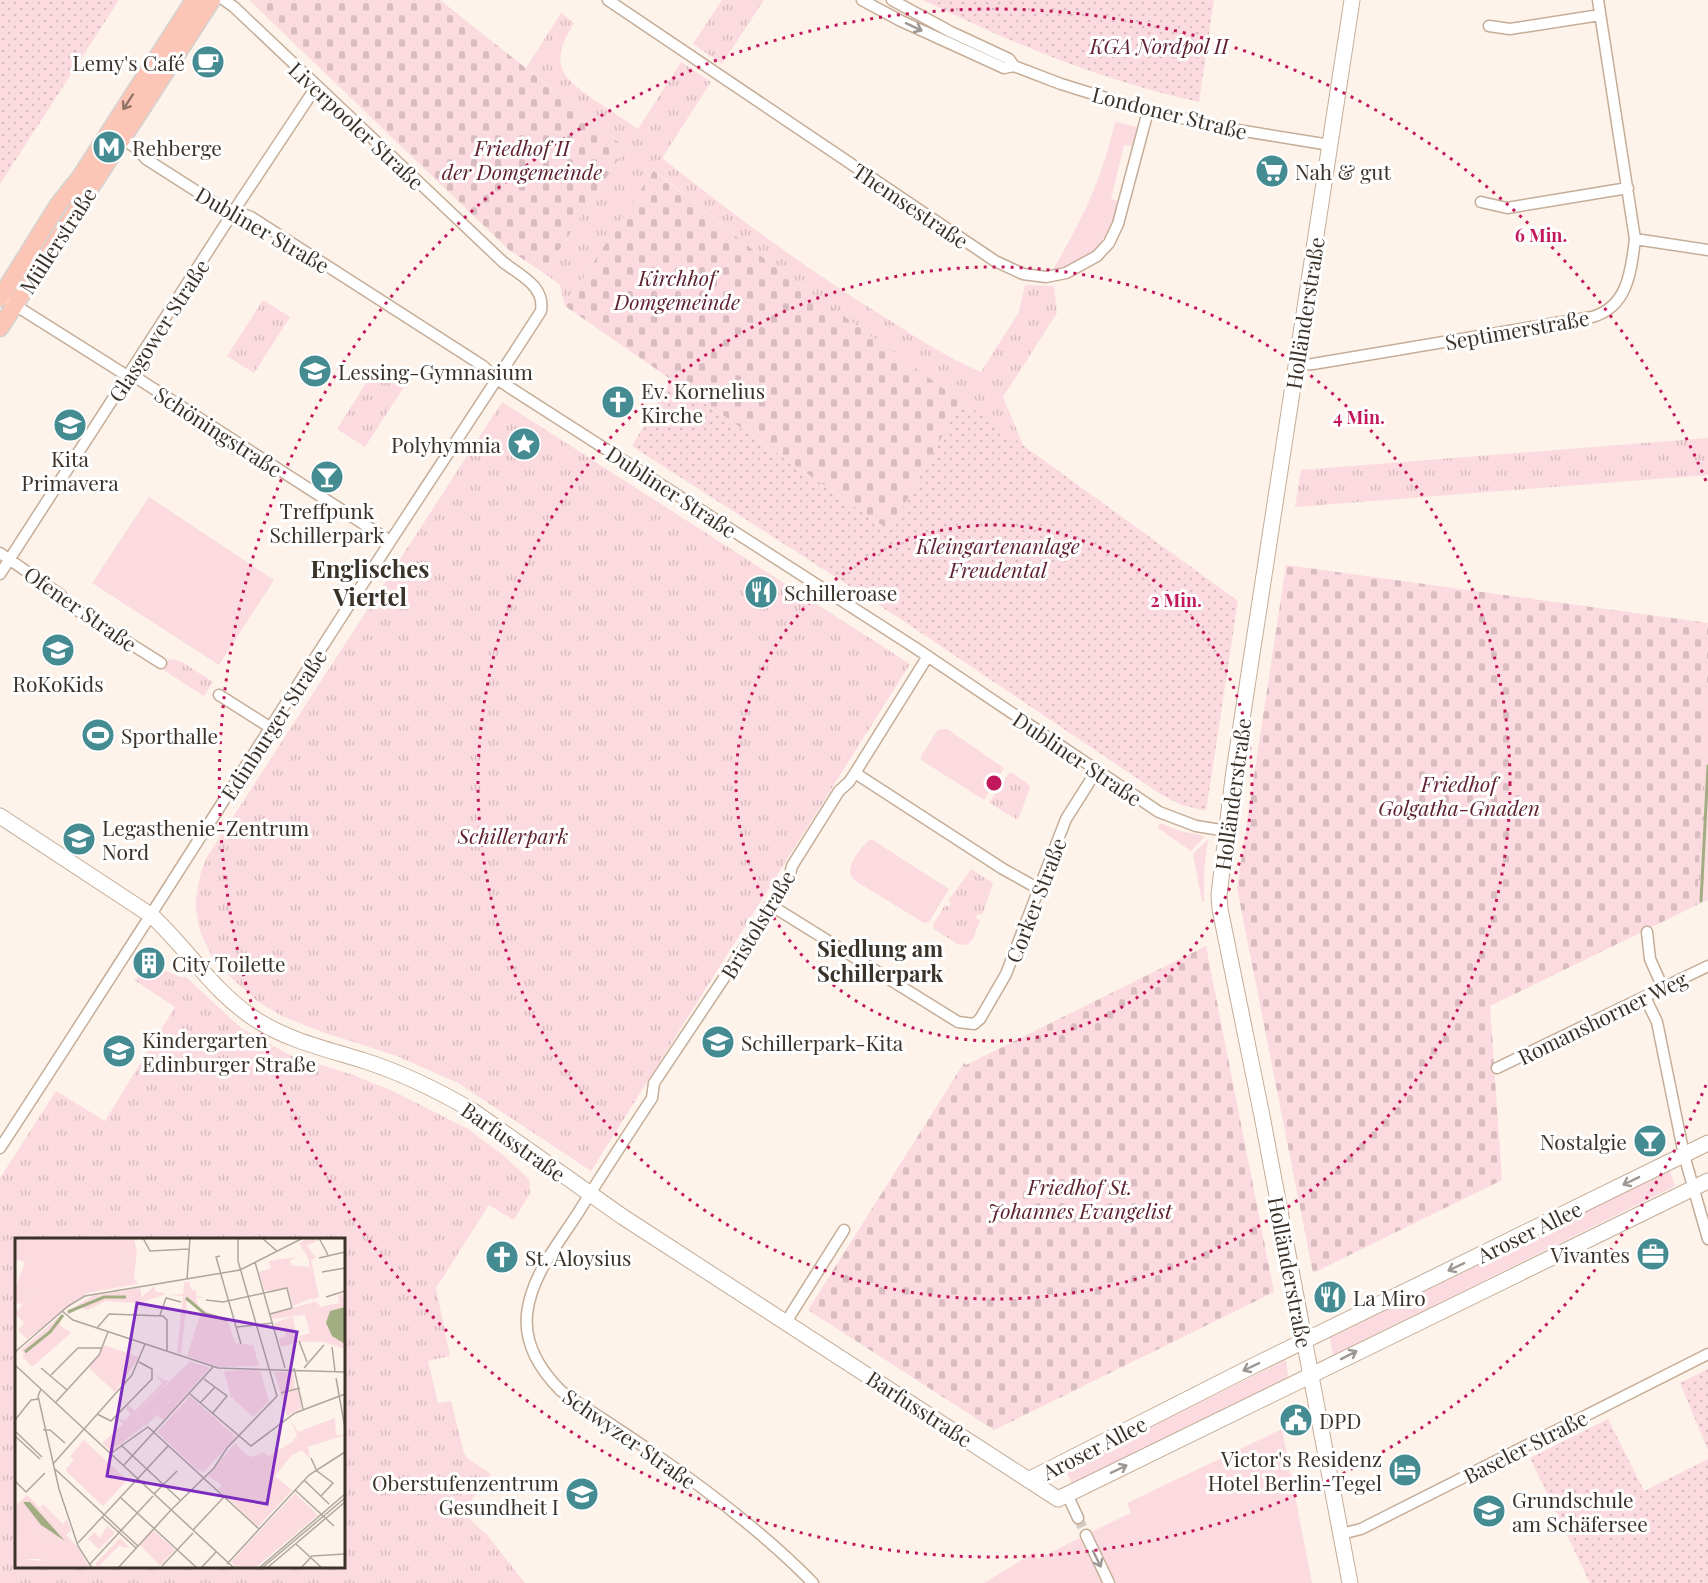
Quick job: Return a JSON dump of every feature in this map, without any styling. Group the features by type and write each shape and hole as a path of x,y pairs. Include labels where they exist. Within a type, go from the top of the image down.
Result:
{"main road":[{"name":"Müllerstraße","path":"0,328 4,299 58,205 81,176 194,0"},
{"name":"Müllerstraße","path":"4,299 123,139 212,0"},
{"name":"Holländerstraße","path":"1350,1583 1262,1116 1220,909 1219,888 1352,0"},
{"name":"Barfusstraße","path":"0,816 152,916 216,987 256,1019 290,1038 368,1062 448,1096 499,1128 590,1194 1030,1479"},
{"name":"Aroser Allee","path":"1708,1143 1304,1341 1030,1479 1058,1498 1708,1181"}],"street":[{"name":"Liverpooler Straße","path":"224,0 503,262 538,289 541,298"},
{"name":"Themsestraße","path":"608,0 995,261 1023,274 1046,277 1066,273 1090,261 1109,243 1121,215 1148,111"},
{"name":"Londoner Straße","path":"862,0 962,50 1004,68 1014,66 1061,84 1148,111 1238,130 1330,145"},
{"name":"Londoner Straße","path":"892,0 951,32 1010,59 1014,66"},
{"name":"Septimerstraße","path":"1296,365 1310,365 1599,315 1616,304 1629,278 1635,239 1598,0"},
{"path":"1489,26 1510,29 1600,15"},
{"name":"Glasgower Straße","path":"0,574 5,556 129,377 316,87"},
{"name":"Dubliner Straße","path":"123,139 146,159 218,205 251,217 420,325 483,366 497,379 928,656 1159,812 1196,826 1227,831"},
{"path":"1481,202 1507,208 1628,188"},
{"path":"1635,239 1708,250"},
{"name":"Edinburger Straße","path":"0,1148 152,916 390,541 541,311 541,298"},
{"name":"Schöningstraße","path":"4,299 129,377 140,380 390,541"},
{"name":"Ofener Straße","path":"5,556 61,595 64,602 161,663"},
{"name":"Bristolstraße","path":"590,1194 652,1098 654,1083 772,906 809,838 839,791 855,773 928,656"},
{"path":"219,695 271,728"},
{"name":"Corker Straße","path":"772,906 944,1014 958,1022 974,1024 1002,981 1066,819 1097,770"},
{"path":"855,773 994,863 1039,889"},
{"path":"1647,932 1650,959 1663,988"},
{"name":"Romanshorner Weg","path":"1497,1068 1708,966"},
{"path":"1646,997 1657,1022 1684,1155 1708,1239"},
{"name":"Schwyzer Straße","path":"590,1194 544,1267 531,1295 527,1314 528,1337 540,1366 561,1390 710,1495 765,1539 813,1583"},
{"path":"786,1322 844,1230"},
{"name":"Baseler Straße","path":"1341,1534 1360,1529 1708,1354"},
{"path":"1067,1494 1078,1518"},
{"path":"1086,1535 1109,1583"}],"green space":[{"path":"0,0 119,0 0,184"},
{"name":"Friedhof II der Domgemeinde","path":"249,0 440,0 626,148 544,273 509,250"},
{"path":"722,0 764,0 722,64 693,44"},
{"name":"KGA Nordpol II","path":"923,0 1214,0 1199,102 1093,72 1024,46"},
{"path":"561,13 574,23 566,36 560,58 566,75 572,83 594,100 638,129 681,62 711,82 662,158 801,263 945,355 981,372 1019,312 1025,285 1054,286 1057,313 1003,397 1024,447 761,256 654,170 565,306 560,285 544,273 626,148 526,68"},
{"path":"1115,122 1137,127 1133,146 1124,145 1111,199 1119,201 1110,228 1098,247 1089,254 1079,261 1052,271 1090,199 1104,162"},
{"name":"Kirchhof Domgemeinde","path":"653,170 761,256 962,401 890,531 565,306"},
{"path":"263,300 290,317 254,373 227,356"},
{"path":"375,369 404,387 365,447 337,429"},
{"name":"Kleingartenanlage Freudental","path":"671,380 890,531 962,401 1238,601 1206,811 1182,805 1162,795 902,620 632,446"},
{"name":"Schillerpark","path":"502,402 910,664 591,1171 458,1083 397,1056 322,1032 282,1016 258,1002 214,962 200,931 196,910 201,872 207,857"},
{"path":"1708,438 1708,475 1295,507 1301,470"},
{"path":"149,497 274,580 219,665 92,583"},
{"name":"Friedhof Golgatha-Gnaden","path":"1286,565 1708,623 1708,696 1697,905 1490,1006 1502,1180 1313,1273 1237,888"},
{"path":"168,660 182,662 213,682 204,696 162,669"},
{"path":"1708,696 1708,900 1697,905 1707,700"},
{"path":"940,729 947,729 1004,768 984,800 921,760 921,756"},
{"path":"1009,773 1027,783 1030,788 1019,817 1016,819 989,803"},
{"path":"1160,823 1180,831 1205,836 1191,851 1158,828"},
{"path":"871,839 949,889 929,922 924,923 854,880 850,874 853,862"},
{"path":"1208,839 1204,870 1204,902 1202,902 1193,854"},
{"path":"971,869 993,883 982,915 978,914 976,918 980,920 973,939 967,945 957,944 934,929 933,925 945,905 949,907 951,903 948,901"},
{"name":"Friedhof St. Johannes Evangelist","path":"1206,946 1274,1292 994,1430 808,1310 964,1063 966,1065"},
{"path":"167,971 180,977 186,977 241,1028 290,1055 353,1075 395,1092 468,1129 504,1156 529,1179 530,1193 514,1220 489,1205 436,1288 450,1356 428,1361 438,1403 451,1401 464,1453 467,1458 491,1474 462,1512 488,1536 525,1583 0,1583 0,1178 56,1091 105,1121 175,1007 134,980 148,972"},
{"path":"1670,1171 1675,1186 1333,1355 1330,1338"},
{"path":"1286,1360 1288,1377 1072,1483 1065,1469"},
{"path":"1708,1369 1708,1450 1680,1383"},
{"path":"1608,1419 1644,1491 1708,1459 1708,1583 1590,1583 1530,1458"},
{"path":"1282,1429 1312,1583 1116,1583 1091,1532 1131,1513 1127,1503"},
{"path":"1080,1538 1103,1583 984,1583 1035,1552 1038,1559"}],"waterway":[{"path":"1701,901 1708,766"}],"tunnel":[{"path":"1078,1518 1086,1535"}],"place":[{"name":"Lemy's Café","path":"208,62"},
{"name":"Rehberge","path":"109,147"},
{"name":"Nah & gut","path":"1272,171"},
{"name":"Lessing-Gymnasium","path":"315,371"},
{"name":"Ev. Kornelius Kirche","path":"618,402"},
{"name":"Kita Primavera","path":"70,425"},
{"name":"Polyhymnia","path":"524,444"},
{"name":"Treffpunk Schillerpark","path":"327,477"},
{"name":"Schilleroase","path":"761,592"},
{"name":"RoKoKids","path":"58,650"},
{"name":"Sporthalle","path":"98,735"},
{"name":"Legasthenie-Zentrum Nord","path":"79,839"},
{"name":"City Toilette","path":"149,963"},
{"name":"Schillerpark-Kita","path":"718,1042"},
{"name":"Kindergarten Edinburger Straße","path":"119,1051"},
{"name":"Nostalgie","path":"1650,1141"},
{"name":"Vivantes","path":"1653,1254"},
{"name":"St. Aloysius","path":"502,1257"},
{"name":"La Miro","path":"1330,1297"},
{"name":"DPD","path":"1296,1420"},
{"name":"Victor's Residenz Hotel Berlin-Tegel","path":"1405,1470"},
{"name":"Oberstufenzentrum Gesundheit I","path":"582,1494"},
{"name":"Grundschule am Schäfersee","path":"1489,1511"}],"district":[{"name":"Englisches Viertel","path":"370,582"},
{"name":"Siedlung am Schillerpark","path":"880,960"}]}
